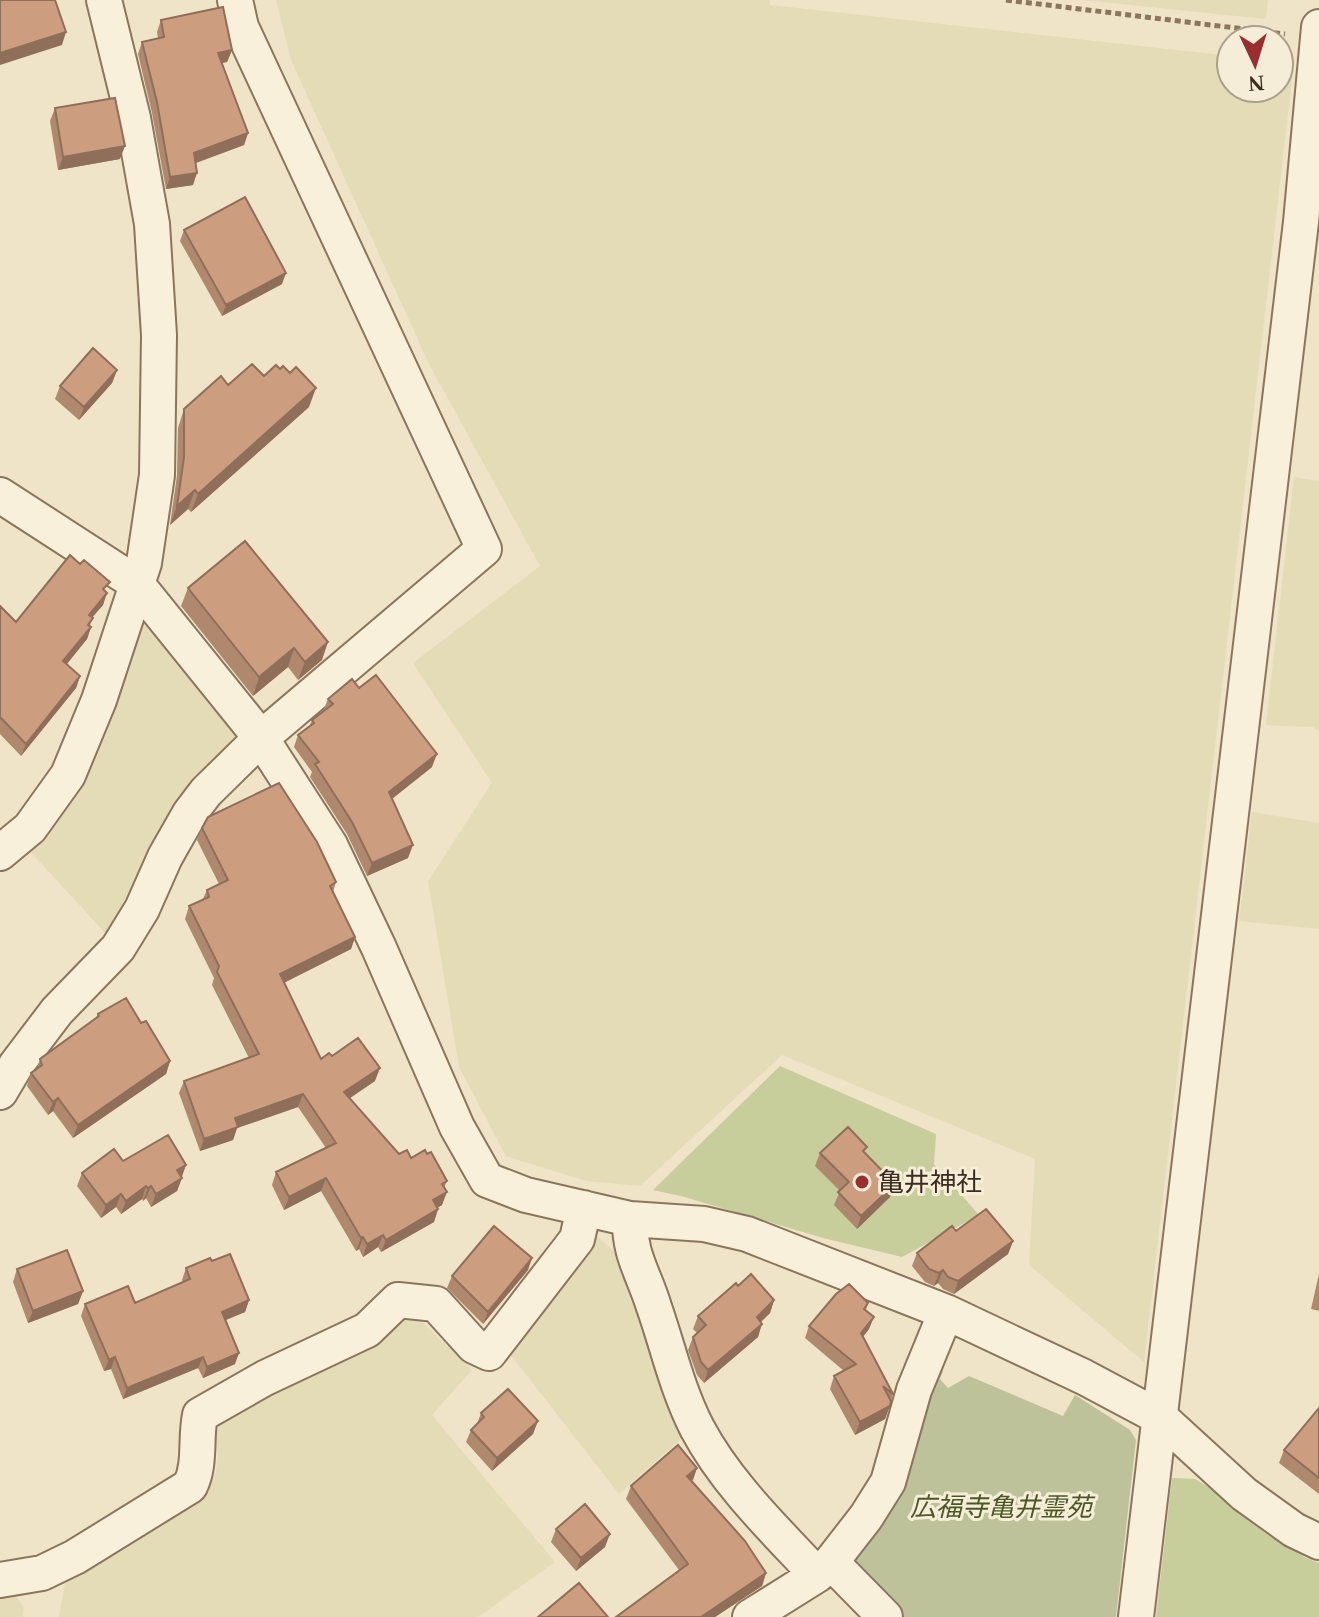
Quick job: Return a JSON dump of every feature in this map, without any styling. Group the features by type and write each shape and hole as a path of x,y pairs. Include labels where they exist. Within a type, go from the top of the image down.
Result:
{"street":[{"path":"0,853 30,828 68,775 99,700 144,563 157,475 159,335 152,224 133,118 104,0"},
{"path":"0,1092 16,1065 57,1011 118,948 142,909 165,857 206,792 261,738 484,549 247,41 235,0"},
{"path":"1136,1617 1310,223 1318,32"},
{"path":"0,495 136,583 261,738 330,845 451,1113 487,1180 526,1195 630,1219 704,1224 747,1234 946,1312 1084,1377 1161,1418 1244,1494 1294,1530 1319,1542"},
{"path":"0,1580 42,1573 75,1557 190,1486 197,1471 200,1415 265,1378 367,1330 398,1300 436,1304 474,1346 489,1353 577,1239 584,1208"},
{"path":"630,1219 629,1242 654,1305 684,1398 699,1430 735,1486 824,1568 885,1617"},
{"path":"751,1617 824,1568 866,1517 888,1482 914,1390 946,1312"}],"path":[{"path":"1006,0 1318,32"}],"shaded area":[{"path":"276,0 770,0 770,5 1215,54 1215,104 1289,104 1144,1362 1029,1265 1035,1159 782,1055 640,1186 586,1181 506,1156 459,1067 428,881 492,783 413,663 540,566 429,364 291,60"},
{"path":"1082,0 1268,0 1266,19"},
{"path":"1294,477 1319,481 1319,731 1313,727 1266,725"},
{"path":"142,616 236,737 182,795 160,830 107,935 28,849"},
{"path":"1252,812 1319,823 1319,929 1239,921"},
{"path":"598,1237 614,1251 628,1279 642,1328 682,1438 619,1494 504,1346 567,1267"},
{"path":"411,1311 472,1370 432,1415 555,1562 478,1617 59,1617 65,1583 73,1575 215,1475 218,1456 214,1427"},
{"path":"10,1589 24,1607 23,1617 0,1617 0,1590"}],"green space":[{"path":"780,1066 936,1134 934,1164 979,1215 902,1257 653,1190"},
{"name":"広福寺亀井霊苑","path":"930,1366 943,1371 940,1379 948,1388 969,1376 1063,1416 1075,1395 1130,1430 1136,1440 1116,1617 896,1617 845,1556 908,1438 922,1430 913,1416"},
{"path":"1172,1478 1195,1479 1217,1492 1264,1532 1319,1563 1319,1617 1156,1617"}],"building":[{"path":"0,0 55,0 66,32 0,53"},
{"path":"223,7 232,50 218,53 248,133 194,153 197,173 170,177 157,102 142,42 164,37 161,20"},
{"path":"115,98 125,146 63,157 55,108"},
{"path":"245,197 286,273 226,305 184,230"},
{"path":"93,348 117,370 84,407 60,386"},
{"path":"252,364 264,376 276,365 280,369 283,366 290,373 296,367 316,388 198,494 195,490 177,506 184,457 184,409 221,376 228,385"},
{"path":"245,541 328,642 305,662 294,648 259,677 188,588"},
{"path":"70,555 80,564 84,560 110,582 103,589 107,593 89,615 93,618 88,625 91,627 63,661 80,676 26,744 0,717 0,606 16,622"},
{"path":"376,675 437,754 389,792 413,845 372,863 352,822 315,764 319,762 298,735 333,704 328,699 352,679 359,688"},
{"path":"279,783 317,842 336,882 330,886 355,937 280,974 321,1059 329,1053 332,1056 358,1038 380,1068 344,1092 399,1154 407,1150 411,1158 425,1150 427,1154 431,1152 447,1181 442,1184 447,1192 433,1200 438,1209 386,1240 383,1235 367,1244 361,1238 326,1178 289,1197 276,1172 336,1143 303,1094 235,1118 238,1127 204,1139 184,1081 259,1054 217,972 219,966 189,906 209,897 207,890 228,880 202,828 208,817"},
{"path":"126,998 141,1023 146,1021 170,1061 78,1125 58,1098 53,1102 31,1073 42,1065 40,1059 98,1014"},
{"name":"亀井神社","path":"848,1127 867,1147 863,1151 895,1184 861,1216 838,1192 849,1182 820,1153"},
{"path":"168,1135 186,1165 177,1170 182,1178 156,1194 151,1186 146,1186 126,1201 121,1194 106,1205 82,1173 114,1149 123,1161"},
{"path":"986,1209 1013,1241 958,1281 948,1277 943,1270 939,1273 929,1269 917,1253 952,1226 956,1231"},
{"path":"494,1226 532,1258 488,1312 452,1276"},
{"path":"67,1250 83,1291 33,1311 17,1269"},
{"path":"230,1254 249,1300 222,1312 239,1353 207,1367 203,1357 127,1388 115,1357 109,1360 85,1304 128,1286 135,1303 190,1279 186,1268"},
{"path":"751,1274 774,1300 757,1317 762,1324 708,1370 701,1362 693,1337 706,1325 698,1316"},
{"path":"849,1284 868,1303 864,1309 874,1317 861,1333 893,1394 883,1386 891,1401 890,1406 860,1422 834,1376 856,1364 809,1326 836,1294"},
{"path":"508,1389 538,1421 497,1458 471,1430 484,1417 481,1413"},
{"path":"1319,1408 1319,1478 1284,1450"},
{"path":"678,1445 697,1468 687,1476 745,1541 766,1573 701,1617 616,1617 688,1564 631,1486"},
{"path":"585,1504 610,1534 581,1558 556,1529"},
{"path":"579,1583 608,1617 538,1617"}],"place":[{"name":"亀井神社","path":"862,1182"}]}
